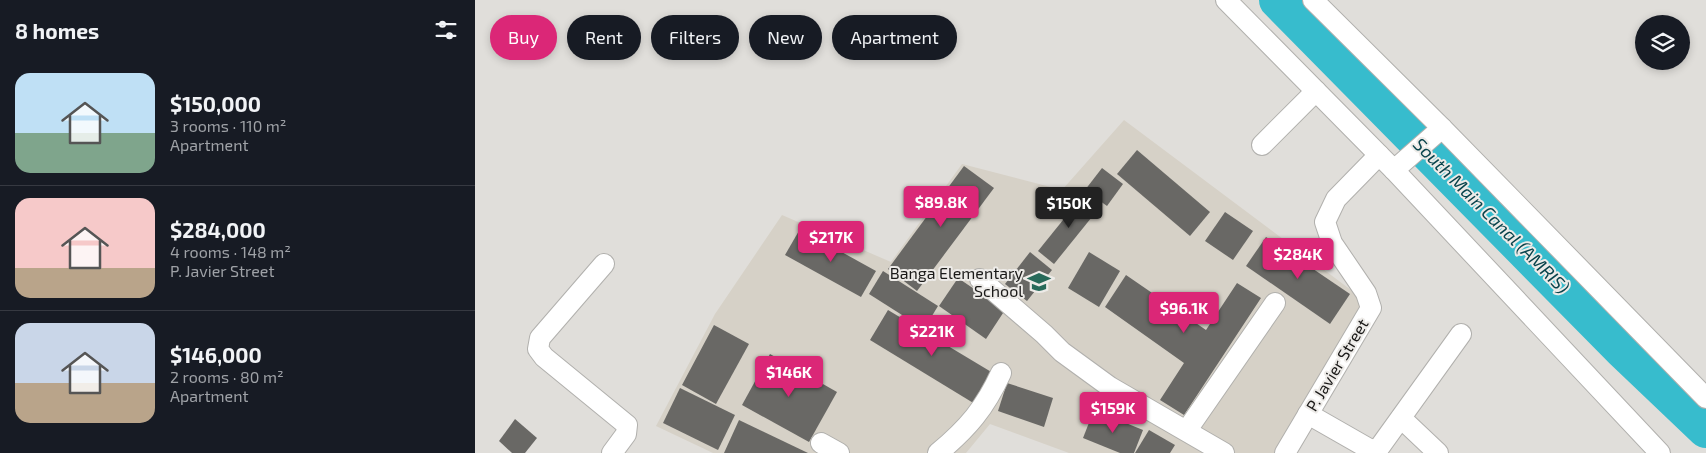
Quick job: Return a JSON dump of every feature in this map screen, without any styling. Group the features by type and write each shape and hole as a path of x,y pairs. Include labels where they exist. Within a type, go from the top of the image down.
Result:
{"street":[{"path":"1226,0 1379,155 1398,167 1661,453"},
{"path":"1313,0 1436,133 1706,398"},
{"path":"1262,145 1316,91"},
{"path":"1398,167 1436,133"},
{"name":"P. Javier Street","path":"1285,453 1371,308 1366,293 1332,243 1325,222 1336,199 1379,155"},
{"path":"605,264 540,338 538,349 544,357 627,425 626,434 612,453"},
{"path":"979,279 1044,334 1062,352 1110,387 1224,453"},
{"path":"1187,430 1275,302"},
{"path":"1308,414 1371,450 1379,448 1461,334"},
{"path":"938,453 974,420 992,394 1001,373"},
{"path":"1401,418 1438,453"},
{"path":"821,443 839,453"}],"shaded area":[{"name":"Banga Elementary School","path":"1124,120 1367,302 1278,453 1069,453 990,424 966,453 713,453 656,426 715,314 782,215 891,262 962,164 1062,190"}],"building":[{"path":"1137,150 1210,212 1190,236 1117,174"},
{"path":"964,166 994,188 917,291 888,269"},
{"path":"1102,168 1123,184 1107,206 1085,190"},
{"path":"1084,194 1100,207 1054,264 1038,251"},
{"path":"1225,212 1253,231 1233,260 1205,241"},
{"path":"800,229 876,271 861,297 785,255"},
{"path":"1266,237 1350,294 1330,324 1246,266"},
{"path":"1030,252 1052,270 1027,301 1005,284"},
{"path":"1089,252 1120,271 1099,307 1068,288"},
{"path":"883,271 938,306 924,329 869,294"},
{"path":"1126,275 1206,330 1237,283 1261,298 1184,415 1160,400 1184,363 1105,307"},
{"path":"958,278 1005,310 986,339 939,306"},
{"path":"888,310 993,373 975,404 870,340"},
{"path":"714,325 749,344 716,404 682,385"},
{"path":"770,354 837,392 809,442 742,405"},
{"path":"1007,383 1053,398 1044,427 998,411"},
{"path":"680,388 735,415 718,450 663,423"},
{"path":"1094,410 1143,430 1134,453 1120,453 1083,438"},
{"path":"515,419 537,438 525,453 512,453 499,441"},
{"path":"739,420 808,453 724,453"},
{"path":"1149,430 1175,445 1170,453 1135,453"}],"waterway":[{"name":"South Main Canal (AMRIS)","path":"1278,0 1622,349 1706,429"}],"place":[{"name":"Banga Elementary School","path":"1039,282"}]}
